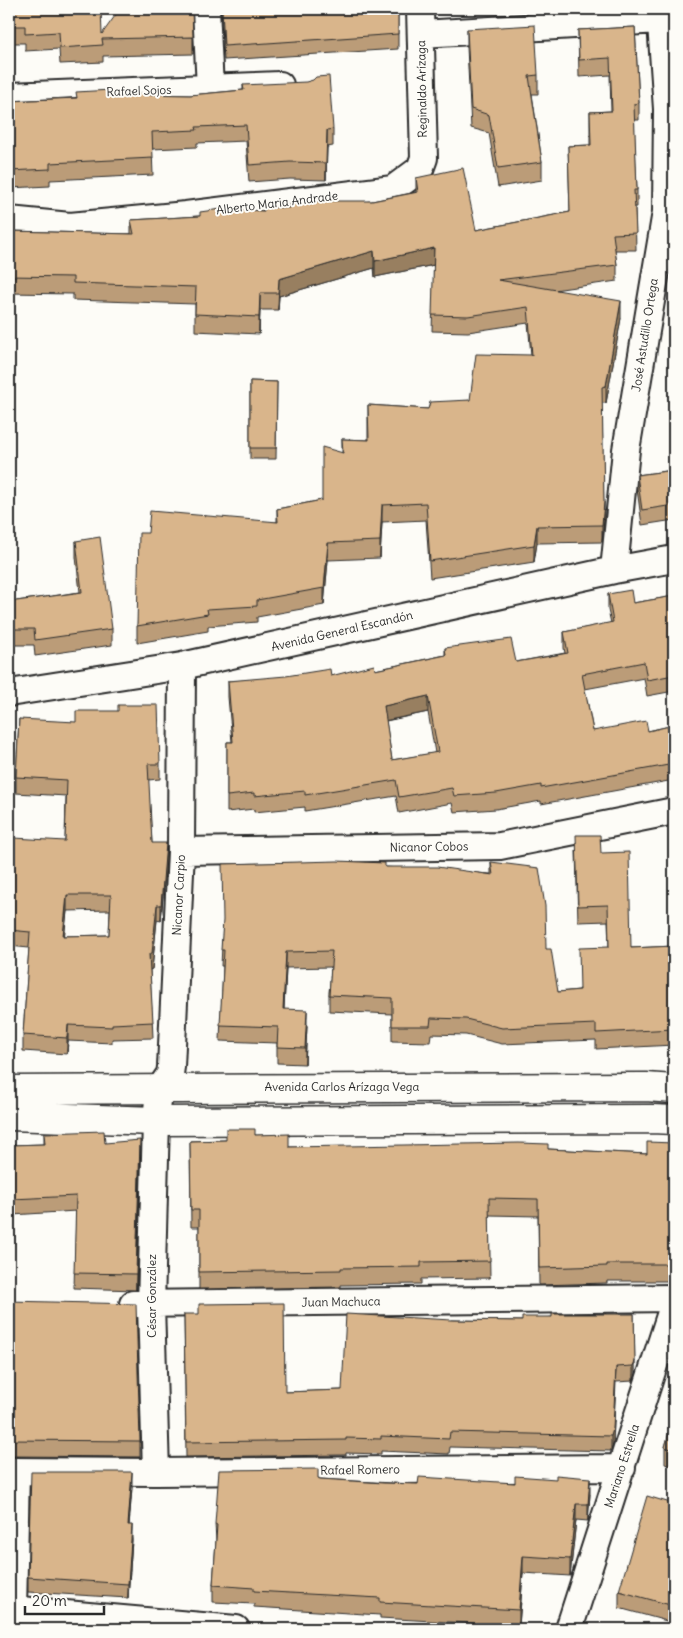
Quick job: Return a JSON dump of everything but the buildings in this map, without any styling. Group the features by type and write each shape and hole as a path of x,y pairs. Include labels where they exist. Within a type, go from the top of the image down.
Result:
{"street":[{"path":"206,9 210,88"},
{"path":"420,21 660,14"},
{"name":"José Astudillo Ortega","path":"614,570 626,450 670,211 671,107 660,14"},
{"name":"Reginaldo Arízaga","path":"420,21 424,158 420,169"},
{"name":"Rafael Sojos","path":"9,96 305,84"},
{"name":"Alberto Maria Andrade","path":"9,220 70,226 186,215 308,200 393,189 420,169"},
{"name":"Avenida General Escandón","path":"9,693 182,666 614,570 674,559"},
{"name":"Nicanor Carpio","path":"156,1120 159,1090 170,1074 171,1067 181,850 182,666"},
{"name":"Nicanor Cobos","path":"181,850 500,846 674,811"},
{"name":"Avenida Carlos Arízaga Vega","path":"9,1090 646,1087 674,1089"},
{"path":"9,1116 156,1120 674,1120"},
{"name":"César González","path":"156,1120 150,1305 156,1472"},
{"name":"Juan Machuca","path":"113,1304 674,1298"},
{"name":"Mariano Estrella","path":"569,1629 674,1303"},
{"name":"Rafael Romero","path":"12,1471 156,1472 622,1468"},
{"path":"12,1471 11,1610 236,1629"}],"green space":[{"path":"9,1620 99,1629 9,1629"}]}
